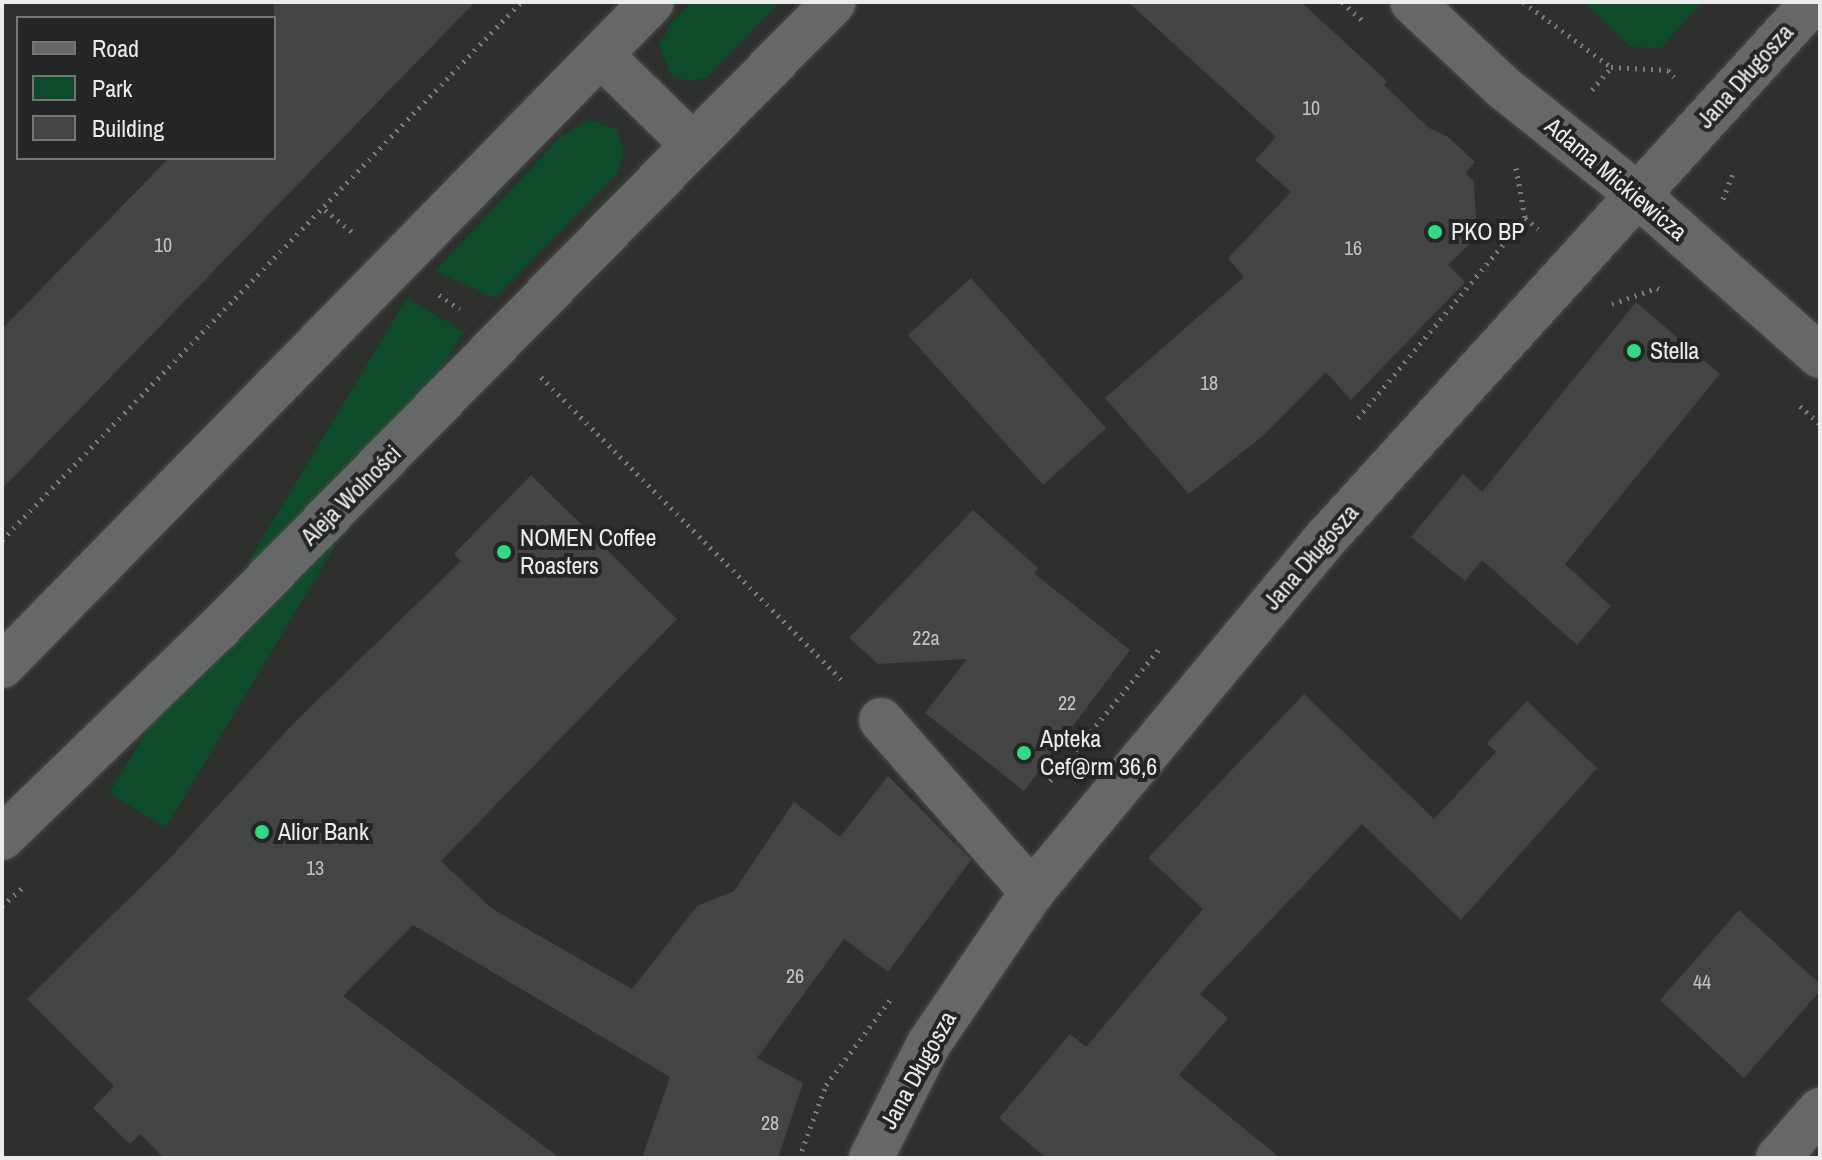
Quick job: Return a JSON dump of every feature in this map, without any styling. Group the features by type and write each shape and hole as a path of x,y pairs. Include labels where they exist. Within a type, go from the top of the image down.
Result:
{"street":[{"path":"2,666 115,556 393,264 652,2"},
{"name":"Aleja Wolności","path":"2,838 505,339 834,2"},
{"name":"Adama Mickiewicza","path":"1412,2 1504,88 1638,195 1820,356"},
{"name":"Jana Długosza","path":"871,1158 928,1045 1032,892 1327,537 1813,2"},
{"path":"601,55 693,145"},
{"path":"881,720 1032,892"},
{"path":"1778,1158 1820,1110"}],"path":[{"path":"2,540 325,210 521,2"},
{"path":"1523,2 1611,67 1668,70 1711,114"},
{"path":"325,210 393,264 505,339 881,720"}],"green space":[{"path":"692,2 780,2 706,78 689,81 672,76 659,47 670,24"},
{"path":"1570,2 1702,2 1661,48 1630,47 1588,5"},
{"path":"590,120 617,130 624,152 618,173 495,298 435,271 561,136"},
{"path":"407,298 464,332 166,827 109,793"}],"building":[{"path":"274,2 475,2 2,489 2,329 167,160 276,160"},
{"path":"1128,2 1301,2 1387,81 1384,85 1429,128 1448,137 1475,162 1466,173 1474,182 1477,237 1448,265 1465,282 1351,400 1326,372 1263,436 1189,494 1105,398 1244,277 1228,258 1291,192 1255,160 1276,137"},
{"path":"971,278 1106,428 1043,485 908,335"},
{"path":"1636,302 1720,374 1565,564 1611,606 1577,645 1482,560 1465,581 1411,537 1463,474 1482,492"},
{"path":"531,475 677,619 441,861 491,908 632,989 697,906 734,891 794,802 840,837 888,776 971,860 888,972 844,939 757,1058 803,1083 778,1158 642,1158 670,1077 413,925 343,996 560,1158 164,1158 140,1134 130,1144 93,1108 114,1086 27,999 169,859 294,723 461,561 454,554"},
{"path":"973,510 1038,568 1034,573 1130,650 1024,791 925,713 967,659 878,664 849,638"},
{"path":"1304,694 1434,819 1496,752 1487,743 1527,701 1597,768 1461,920 1362,824 1200,994 1228,1018 1179,1075 1280,1158 1046,1158 999,1118 1070,1034 1086,1047 1203,909 1148,858"},
{"path":"1739,910 1820,984 1820,991 1744,1078 1660,1000"}],"place":[{"name":"PKO BP","path":"1435,232"},
{"name":"Stella","path":"1634,351"},
{"name":"NOMEN Coffee Roasters","path":"504,552"},
{"name":"Apteka Cef@rm 36,6","path":"1024,753"},
{"name":"Alior Bank","path":"262,832"}]}
